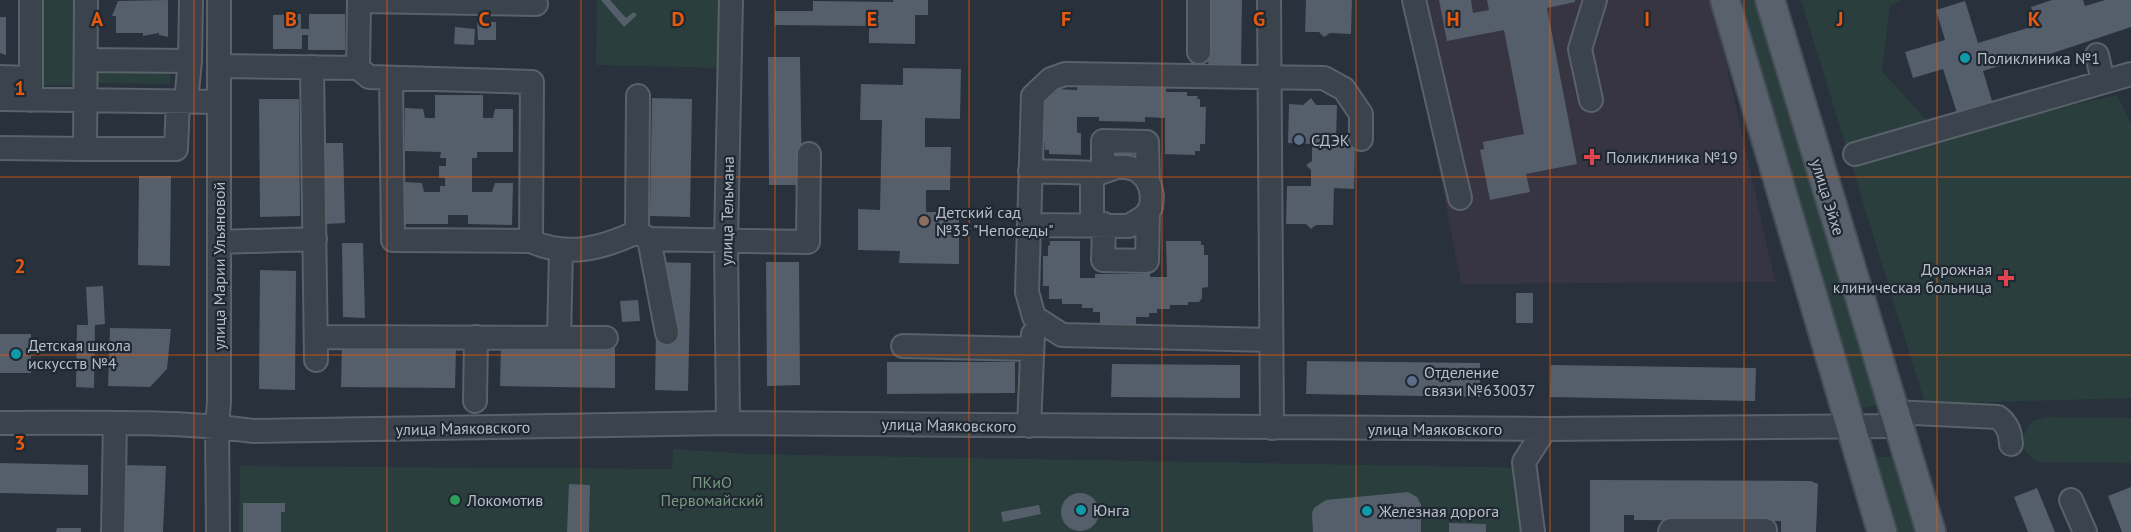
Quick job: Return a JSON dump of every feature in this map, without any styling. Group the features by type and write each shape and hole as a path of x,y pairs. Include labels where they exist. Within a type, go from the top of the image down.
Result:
{"main road":[{"path":"1725,0 1882,532"},
{"name":"улица Эйхе","path":"1770,0 1931,532"}],"street":[{"path":"31,0 31,89"},
{"path":"85,149 86,0"},
{"path":"0,148 172,150 176,148 190,61 191,0"},
{"name":"улица Марии Ульяновой","path":"218,532 219,0"},
{"name":"улица Тельмана","path":"728,423 726,241 731,0"},
{"path":"1198,0 1199,52"},
{"path":"1269,0 1272,428"},
{"path":"1414,0 1460,198"},
{"path":"1591,100 1580,49 1595,0"},
{"path":"358,68 359,1 536,4"},
{"path":"2097,55 2103,81"},
{"path":"86,60 190,61"},
{"path":"219,66 358,68 369,77 532,82 531,241"},
{"path":"312,67 316,360"},
{"path":"1029,426 1034,317 1027,292 1029,225 1034,196 1030,171 1033,96 1051,79 1065,74 1324,78 1344,89 1361,114 1361,139"},
{"path":"1855,154 2131,74"},
{"path":"0,77 31,89 86,100 219,102"},
{"path":"391,78 393,240 531,241 561,250 597,248 643,236 726,241 808,242 809,154"},
{"path":"0,99 31,89"},
{"path":"638,96 643,236 667,333"},
{"path":"1030,171 1098,172 1117,167 1137,170 1148,182 1152,196 1148,212 1147,261 1103,261 1098,224 1098,172"},
{"path":"1029,225 1129,226 1138,222 1148,212"},
{"path":"219,242 315,239"},
{"path":"559,338 561,250"},
{"path":"1034,317 1062,335 1271,340"},
{"path":"316,337 606,338"},
{"path":"475,401 476,337"},
{"path":"903,346 1032,349"},
{"name":"улица Маяковского","path":"0,423 217,426 254,431 728,423 1545,429 1852,428 1896,419 1998,417 2010,432 2011,444"},
{"path":"112,532 115,423"},
{"path":"1533,532 1524,462 1545,429"},
{"path":"2071,500 2085,532"},
{"path":"1670,532 1671,530 1765,530 1765,532"}],"shaded area":[{"name":"Поликлиника №19","path":"1406,0 1709,0 1719,31 1775,282 1461,284"}],"green space":[{"path":"40,0 76,0 75,85 39,85"},
{"path":"597,0 725,0 723,68 596,65"},
{"path":"1740,0 1764,0 1884,397 1877,405 1864,408 1853,400"},
{"name":"Дорожная клиническая больница","path":"1801,0 1902,0 1890,6 1882,71 1940,135 2117,95 2131,124 2131,398 1925,404"},
{"path":"98,70 170,70 170,84 97,83"},
{"path":"2048,417 2131,418 2131,463 2038,462 2027,453 2023,438 2032,421"},
{"name":"ПКиО Первомайский","path":"673,449 751,454 1537,468 1531,532 239,532 240,466 672,469"},
{"path":"1878,457 1897,457 1922,532 1893,532 1877,476"}],"building":[{"path":"168,0 168,37 159,35 159,33 143,36 143,33 116,33 116,16 112,16 118,1"},
{"path":"601,0 610,0 626,18 634,12 637,15 624,27"},
{"path":"893,0 928,0 928,15 915,15 915,44 869,43 869,26 775,25 775,11 813,11 813,1 893,2"},
{"path":"1209,0 1242,0 1241,69 1208,69"},
{"path":"1306,0 1352,0 1351,34 1330,33 1324,37 1319,32 1305,32"},
{"path":"1439,0 1471,0 1473,13 1489,10 1487,0 1575,0 1575,2 1547,8 1577,164 1526,174 1530,192 1490,200 1480,150 1484,149 1483,142 1524,134 1504,30 1447,41"},
{"name":"Поликлиника №1","path":"2052,0 2083,0 2085,6 2105,0 2131,0 2131,27 2032,60 2030,56 1983,71 1992,101 1957,113 1943,69 1913,78 1905,52 1945,40 1936,10 1965,1 1978,43 2037,25 2031,7"},
{"path":"301,14 301,29 309,29 309,14 345,14 345,50 308,50 308,35 302,35 302,49 273,49 273,15"},
{"path":"0,17 6,17 6,55 0,53"},
{"path":"477,22 496,22 496,40 478,40"},
{"path":"455,27 475,29 474,45 454,44"},
{"path":"768,57 800,57 802,185 769,185"},
{"path":"903,68 961,69 960,119 925,118 925,147 951,147 950,190 926,190 926,212 959,212 959,264 899,263 900,251 858,250 858,209 880,210 882,120 860,120 861,84 903,85"},
{"path":"1088,80 1155,84 1155,88 1166,88 1166,92 1187,92 1187,96 1198,96 1200,107 1206,107 1205,144 1200,144 1200,151 1195,151 1195,155 1165,154 1165,118 1145,117 1145,122 1099,121 1099,117 1077,117 1077,133 1081,133 1081,155 1049,154 1049,150 1045,150 1045,142 1041,142 1041,99 1045,94 1055,94 1056,89 1077,90 1077,87 1088,87"},
{"path":"435,95 483,95 483,118 493,118 495,109 513,109 513,152 477,152 477,158 472,158 472,192 492,192 495,183 513,183 512,225 468,224 468,215 448,215 448,224 404,224 404,182 422,183 424,192 440,192 440,186 445,186 445,178 439,178 439,166 446,166 446,158 440,158 441,152 405,151 405,108 423,109 425,118 435,118"},
{"path":"652,98 692,99 690,217 650,216"},
{"path":"1311,98 1316,105 1337,105 1336,140 1355,141 1354,189 1334,188 1333,225 1316,225 1311,229 1306,224 1286,224 1287,186 1311,186 1311,170 1306,165 1312,161 1312,144 1288,143 1289,104 1303,105"},
{"path":"259,99 299,99 300,216 260,217"},
{"path":"324,143 343,143 345,223 325,224"},
{"path":"139,176 171,176 170,266 138,265"},
{"path":"1050,241 1080,241 1080,278 1095,278 1095,274 1150,274 1150,277 1167,277 1166,241 1201,241 1201,245 1204,245 1204,255 1208,255 1208,287 1202,288 1202,298 1199,302 1188,302 1188,305 1170,305 1170,309 1157,309 1157,313 1149,313 1149,317 1136,317 1136,326 1100,327 1100,312 1093,312 1093,308 1082,308 1082,304 1062,304 1062,299 1049,299 1049,286 1043,286 1043,256 1048,256"},
{"path":"342,243 363,243 365,318 343,317"},
{"path":"657,262 691,263 688,391 655,390"},
{"path":"766,262 799,262 800,385 767,386"},
{"path":"260,270 296,271 295,390 259,389"},
{"path":"103,286 105,324 95,325 94,388 76,387 77,325 88,325 86,287"},
{"path":"1516,293 1533,293 1533,323 1516,323"},
{"path":"638,300 640,321 622,322 620,301"},
{"path":"110,328 171,329 167,369 150,387 108,386"},
{"name":"Детская школа искусств №4","path":"0,334 31,334 31,373 0,373"},
{"path":"342,345 456,347 455,388 341,387"},
{"path":"501,345 615,346 615,388 500,386"},
{"path":"1307,361 1480,363 1480,397 1306,394"},
{"path":"887,362 1015,362 1015,393 887,394"},
{"path":"1112,364 1240,365 1240,398 1111,397"},
{"path":"1551,365 1756,368 1755,401 1550,397"},
{"path":"0,463 88,465 88,495 0,493"},
{"path":"122,465 166,466 163,532 120,532"},
{"path":"1590,480 1811,481 1818,484 1816,532 1781,532 1781,521 1634,520 1634,515 1624,515 1624,532 1590,532"},
{"path":"569,484 590,485 589,532 567,532"},
{"path":"2131,487 2131,532 2122,532 2108,496"},
{"path":"2037,488 2055,532 2028,532 2014,497"},
{"name":"Железная дорога","path":"1408,492 1417,497 1421,505 1421,532 1313,532 1314,508 1326,500"},
{"name":"Юнга","path":"1080,493 1087,494 1093,499 1098,505 1098,519 1093,525 1087,530 1080,531 1073,530 1067,525 1062,519 1061,512 1062,505 1067,499 1073,494"},
{"path":"243,503 285,503 285,512 281,512 281,532 243,532"},
{"path":"1039,505 1041,514 1003,522 1001,512"},
{"path":"1449,523 1486,524 1486,532 1449,532"},
{"path":"57,528 81,528 81,532 56,532"}],"place":[{"name":"Поликлиника №1","path":"1965,58"},
{"name":"СДЭК","path":"1299,140"},
{"name":"Поликлиника №19","path":"1592,157"},
{"name":"Детский сад №35 \"Непоседы\"","path":"924,221"},
{"name":"Дорожная клиническая больница","path":"2006,278"},
{"name":"Детская школа искусств №4","path":"16,354"},
{"name":"Отделение связи №630037","path":"1412,381"},
{"name":"Локомотив","path":"455,500"},
{"name":"Юнга","path":"1081,510"},
{"name":"Железная дорога","path":"1367,511"}]}
